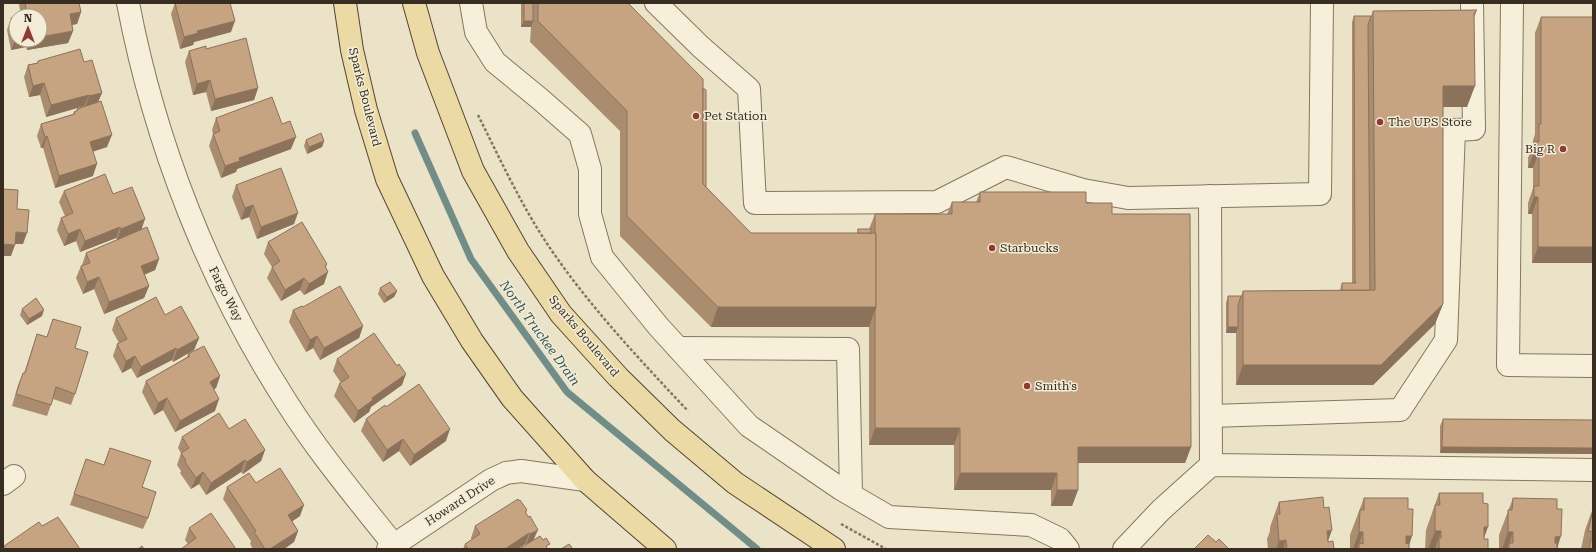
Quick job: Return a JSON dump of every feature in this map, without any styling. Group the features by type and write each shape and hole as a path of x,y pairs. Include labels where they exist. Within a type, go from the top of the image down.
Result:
{"main road":[{"name":"Sparks Boulevard","path":"345,3 352,50 364,102 387,179 433,276 472,341 512,398 585,480 665,549"},
{"name":"Sparks Boulevard","path":"414,3 428,53 473,171 518,251 561,314 618,377 672,430 735,483 834,549"}],"street":[{"name":"Fargo Way","path":"128,3 134,35 152,108 179,188 209,260 248,337 287,403 330,466 393,548"},
{"path":"471,3 476,32 495,62 580,134 590,169 590,214 602,257 658,326 749,426 851,494 889,517 1031,525 1060,538 1068,549"},
{"path":"656,3 701,47 749,89 754,203 937,202 1006,167 1083,190 1128,198 1320,194 1322,3"},
{"path":"1211,416 1400,410 1446,340 1454,130 1474,129 1472,3"},
{"path":"1512,3 1508,365 1593,366"},
{"path":"1210,196 1211,465"},
{"path":"678,348 848,349 851,494"},
{"path":"1124,549 1161,510 1211,465 1593,470"},
{"name":"Howard Drive","path":"393,548 491,480 506,473 521,471 585,480"}],"building":[{"path":"25,3 79,3 81,12 70,14 73,31 48,36 48,8 26,8"},
{"path":"175,3 230,3 235,21 197,31 198,33 184,37"},
{"path":"524,3 533,3 533,21 524,21"},
{"path":"538,3 628,3 703,79 703,184 751,233 876,233 876,307 718,307 627,216 627,111 538,21"},
{"path":"1477,10 1474,13 1475,86 1443,86 1443,304 1381,365 1243,365 1243,291 1375,290 1373,11"},
{"path":"1354,16 1371,16 1368,25 1370,290 1342,290 1342,283 1356,283"},
{"name":"Big R","path":"1541,17 1593,17 1593,247 1538,247 1538,197 1534,197 1534,186 1539,186 1539,152 1534,152 1534,142 1539,142 1539,124 1541,124"},
{"path":"246,38 258,88 215,99 210,80 197,84 189,51 206,46 206,49"},
{"path":"80,49 84,62 92,60 102,93 51,105 44,83 33,86 28,65"},
{"path":"703,88 706,90 706,187 703,184"},
{"path":"272,97 282,124 290,121 296,137 239,158 240,161 225,166 213,134 220,131 216,118"},
{"path":"101,101 112,135 90,142 97,164 59,176 47,136 45,137 41,124 75,114 74,112 78,110 77,109"},
{"path":"321,133 324,141 309,147 306,140"},
{"path":"281,168 298,213 261,227 253,205 245,208 236,185"},
{"path":"105,174 113,194 132,187 145,219 85,241 80,229 68,234 61,218 73,213 64,191"},
{"path":"3,189 18,190 17,209 29,210 27,233 16,232 15,245 3,244"},
{"name":"Smith's","path":"980,192 1086,192 1086,203 1112,203 1112,214 1190,214 1191,447 1078,447 1078,490 1057,490 1057,473 960,473 960,428 875,428 875,214 952,214 952,202 980,202"},
{"path":"302,222 327,264 325,266 328,272 309,284 304,278 285,290 272,267 280,261 268,242"},
{"path":"147,227 159,259 141,266 149,286 109,302 99,277 87,282 81,266 90,263 86,253"},
{"path":"858,229 871,229 871,233 858,233"},
{"path":"390,282 397,291 387,297 380,288"},
{"path":"340,286 363,326 324,348 317,336 310,340 293,310 302,306 303,307"},
{"path":"1228,296 1241,296 1238,305 1238,327 1228,327"},
{"path":"156,297 165,315 181,306 199,338 177,350 176,348 141,367 135,356 126,361 117,344 127,339 116,318"},
{"path":"36,298 44,310 29,319 22,309"},
{"path":"53,319 81,327 75,348 88,352 75,394 56,387 51,405 16,394 23,373 25,373 37,334 47,337"},
{"path":"374,333 397,366 399,364 406,374 372,398 373,400 358,411 339,384 349,377 337,359"},
{"path":"204,346 220,376 210,382 219,399 180,421 167,398 158,403 146,381 190,356 188,354"},
{"path":"419,384 450,429 414,455 403,439 387,450 366,419 385,405 386,407"},
{"path":"219,413 229,429 245,419 265,450 247,462 245,460 211,483 203,472 196,478 185,462 186,461 181,453 189,448 182,437"},
{"path":"1443,419 1593,420 1593,448 1442,447"},
{"path":"110,448 151,461 142,487 156,492 148,518 74,494 86,459 104,465"},
{"path":"280,468 304,505 288,515 298,531 270,549 265,549 254,532 256,531 227,487 249,473 256,483"},
{"path":"1439,493 1483,493 1483,503 1488,504 1488,527 1484,527 1484,539 1488,539 1488,549 1439,549 1439,538 1441,538 1441,531 1435,531 1435,505 1440,505"},
{"path":"1323,497 1324,508 1329,507 1332,530 1327,531 1328,542 1333,541 1334,549 1284,549 1284,547 1287,547 1286,540 1279,541 1277,514 1280,514 1279,502"},
{"path":"1364,498 1408,498 1408,509 1413,509 1412,536 1406,536 1406,544 1409,543 1409,549 1359,549 1359,543 1363,544 1363,532 1359,532 1360,510 1364,510"},
{"path":"1513,498 1557,499 1557,509 1562,509 1561,536 1555,537 1557,549 1509,549 1509,543 1513,543 1513,532 1508,532 1508,510 1512,510"},
{"path":"518,499 527,510 525,512 528,517 530,516 538,530 530,534 529,533 505,549 468,549 465,544 480,534 475,526"},
{"path":"1593,510 1593,532 1588,531"},
{"path":"211,513 236,549 181,549 196,538 189,528"},
{"path":"58,517 80,549 6,549 4,546 39,522 42,526"},
{"path":"1208,535 1216,542 1219,539 1229,549 1194,549"},
{"path":"540,536 543,540 546,538 550,544 546,546 548,549 519,549"},
{"path":"1591,539 1593,539 1593,549 1589,549"},
{"path":"569,544 573,549 561,549"}],"waterway":[{"name":"North Truckee Drain","path":"415,133 471,259 567,392 757,549"}],"place":[{"name":"Pet Station","path":"696,116"},
{"name":"The UPS Store","path":"1380,122"},
{"name":"Big R","path":"1563,149"},
{"name":"Starbucks","path":"992,248"},
{"name":"Smith's","path":"1027,386"}]}
